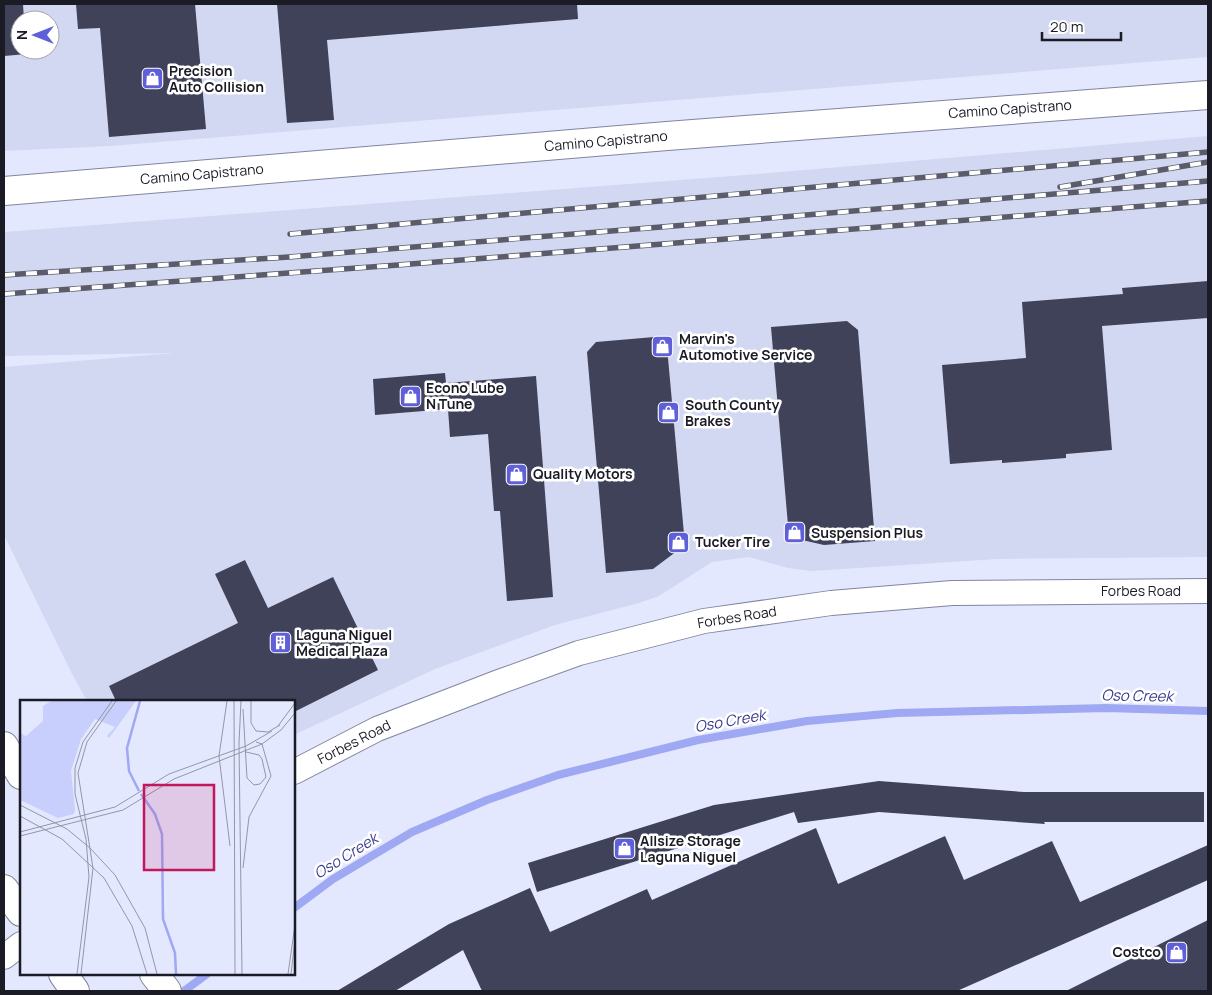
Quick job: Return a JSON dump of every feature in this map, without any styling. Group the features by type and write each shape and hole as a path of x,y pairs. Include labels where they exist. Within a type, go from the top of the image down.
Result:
{"street":[{"name":"Camino Capistrano","path":"4,191 667,136 1208,95"},
{"name":"Forbes Road","path":"295,771 377,729 499,682 579,653 704,621 831,602 952,593 1208,591"},
{"path":"4,746 20,773"},
{"path":"4,889 20,911"},
{"path":"4,957 20,945"},
{"path":"64,975 75,991"},
{"path":"155,975 167,991"}],"shaded area":[{"path":"4,4 1208,4 1208,57 110,146 4,151"},
{"path":"1208,136 1208,557 998,559 811,571 788,568 749,557 712,562 659,596 555,625 435,669 295,735 295,700 86,700 4,535 4,367 174,353 4,356 4,232 769,173"}],"building":[{"path":"4,4 23,4 23,10 10,10 10,55 4,56"},
{"name":"Precision Auto Collision","path":"76,4 195,4 206,129 109,137 100,28 78,29"},
{"path":"277,4 577,4 578,19 327,40 334,120 287,123"},
{"path":"1208,281 1208,318 1102,326 1112,450 1066,454 1066,458 1002,463 1002,460 950,464 942,365 1026,358 1022,302 1123,294 1122,288"},
{"path":"847,321 858,330 875,541 824,545 789,537 771,327"},
{"path":"666,336 685,545 653,569 606,573 587,352 596,342"},
{"name":"Quality Motors","path":"445,373 446,383 536,376 553,597 507,601 500,511 494,511 488,434 450,437 448,409 375,415 373,379"},
{"name":"Laguna Niguel Medical Plaza","path":"245,560 268,608 333,577 378,670 295,712 295,700 116,700 109,686 238,623 215,574"},
{"name":"Allsize Storage Laguna Niguel","path":"879,781 1024,792 1204,792 1204,822 1044,822 1045,824 879,812 798,823 794,812 537,892 528,863 714,805"},
{"path":"816,828 838,884 945,836 964,880 1052,841 1080,902 1208,845 1208,880 957,991 482,991 463,950 395,991 337,991 449,924 530,888 550,932 647,889 652,900"},
{"name":"Costco","path":"1208,920 1208,991 1066,991"}],"waterway":[{"name":"Oso Creek","path":"295,907 333,879 412,832 487,800 558,775 698,740 807,721 897,713 1106,708 1208,711"},
{"name":"Oso Creek","path":"184,991 206,975"}],"railway":[{"path":"290,234 1208,152"},
{"path":"1060,187 1208,162"},
{"path":"4,275 289,257 1208,181"},
{"path":"4,294 1208,201"}],"place":[{"name":"Precision Auto Collision","path":"153,79"},
{"name":"Marvin's Automotive Service","path":"663,347"},
{"name":"Econo Lube N Tune","path":"410,396"},
{"name":"South County Brakes","path":"669,413"},
{"name":"Quality Motors","path":"517,474"},
{"name":"Suspension Plus","path":"795,533"},
{"name":"Tucker Tire","path":"679,542"},
{"name":"Laguna Niguel Medical Plaza","path":"280,643"},
{"name":"Allsize Storage Laguna Niguel","path":"624,849"},
{"name":"Costco","path":"1177,952"}]}
